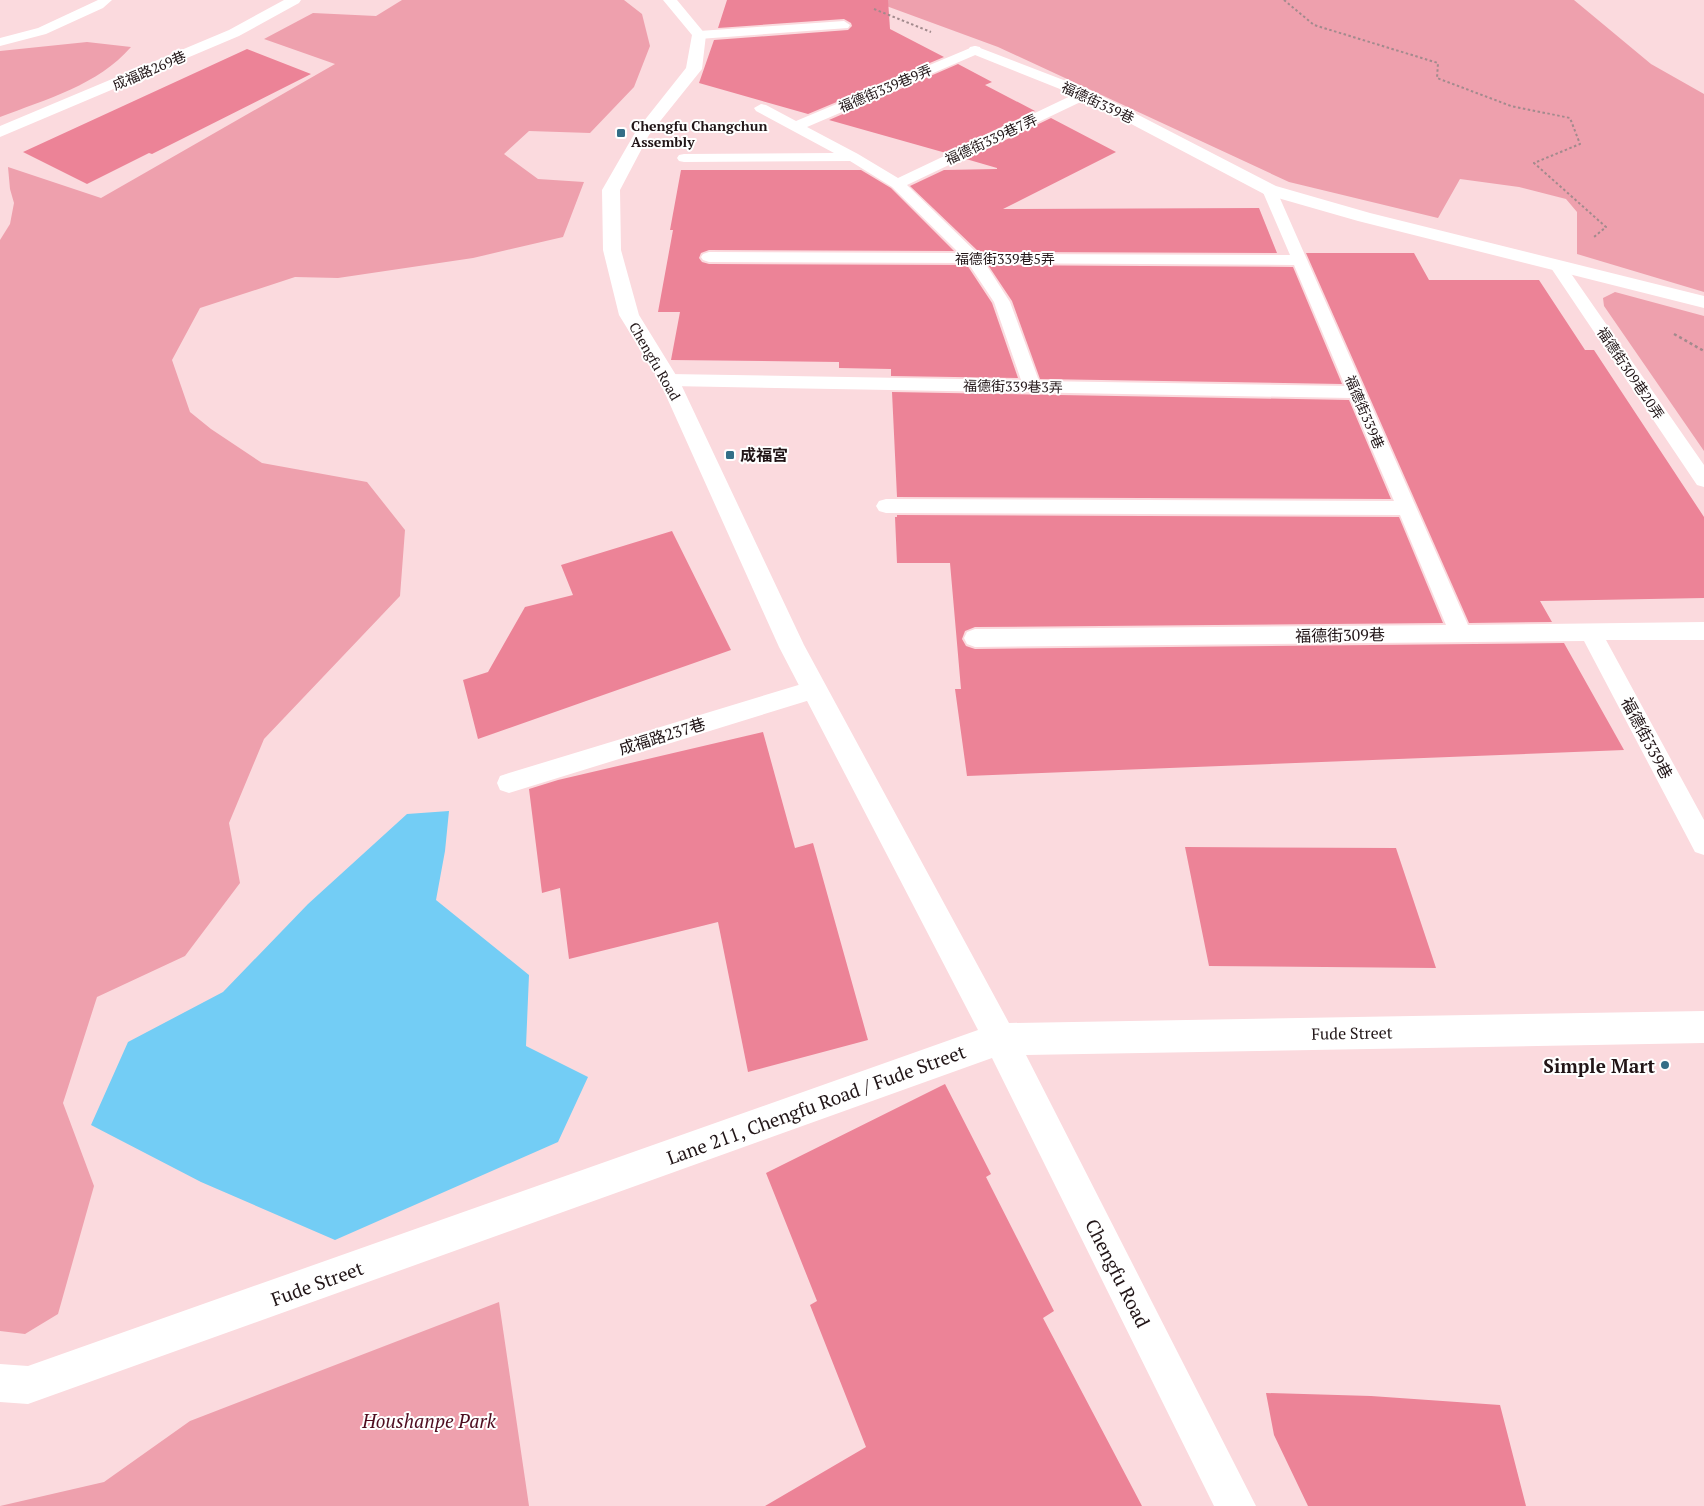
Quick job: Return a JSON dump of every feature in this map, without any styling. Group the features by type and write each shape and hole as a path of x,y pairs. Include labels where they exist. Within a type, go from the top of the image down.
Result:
{"street":[{"name":"成福路269巷","path":"0,132 234,33 294,0"},
{"path":"670,0 698,35"},
{"name":"Chengfu Road","path":"698,35 694,69 642,134 611,190 612,250 629,315 669,380 792,647 1000,1039 1236,1506"},
{"name":"福德街339巷","path":"975,50 1086,94 1270,190 1364,217 1704,302"},
{"name":"Fude Street","path":"1000,1039 1704,1027"},
{"name":"Lane 211, Chengfu Road / Fude Street","path":"631,1170 1000,1039"},
{"name":"Fude Street","path":"0,1383 28,1385 631,1170"}],"lane":[{"path":"0,42 42,31 106,0"},
{"path":"698,35 844,25"},
{"name":"福德街339巷9弄","path":"796,126 975,50"},
{"name":"福德街339巷7弄","path":"897,184 1086,94"},
{"path":"760,108 853,157 897,184 973,258 1002,302 1032,387"},
{"path":"684,158 853,157"},
{"name":"福德街339巷","path":"1270,190 1461,634"},
{"name":"福德街339巷5弄","path":"709,257 1300,260"},
{"name":"福德街309巷20弄","path":"1558,265 1704,480"},
{"name":"福德街339巷3弄","path":"669,380 1357,392"},
{"path":"886,506 1406,508"},
{"name":"福德街309巷","path":"975,638 1704,631"},
{"name":"福德街339巷","path":"1590,632 1704,844"},
{"name":"成福路237巷","path":"509,784 815,689"}],"path":[{"path":"1284,0 1314,25 1438,63 1438,78 1511,106 1570,118 1580,144 1534,162 1606,227 1558,265"},
{"path":"867,7 925,30"}],"green space":[{"path":"402,0 624,0 642,14 650,46 634,87 590,133 529,131 504,154 538,179 584,182 563,237 473,258 338,278 295,277 200,308 172,360 190,412 211,429 262,463 367,482 405,530 400,596 264,739 229,823 240,883 185,956 97,997 63,1103 94,1186 58,1314 25,1334 0,1331 0,240 10,224 14,203 10,189 8,167 101,198 335,64 264,39 313,13 376,16"},
{"path":"870,0 1574,0 1651,64 1704,94 1704,292 1577,254 1577,212 1566,199 1519,187 1460,179 1438,218 1289,182 998,47"},
{"path":"87,42 131,47 103,71 71,90 0,117 0,51"},
{"path":"1615,292 1704,316 1704,451 1604,306 1603,298"},
{"name":"Houshanpe Park","path":"499,1302 529,1506 0,1506 104,1482 190,1421"}],"water":[{"path":"449,811 445,851 436,900 529,975 526,1046 588,1077 558,1142 335,1240 201,1182 91,1125 128,1042 223,992 308,904 407,814"}],"building":[{"path":"727,0 888,0 890,29 944,57 808,114 699,83 714,40 848,30 852,26 851,23 844,19 718,28"},
{"path":"247,49 311,74 152,154 149,153 87,184 23,152"},
{"path":"958,64 992,82 985,85 1035,111 946,153 829,120"},
{"path":"1051,118 1116,152 1003,209 1259,208 1277,253 979,252 910,186 944,170 997,169 966,159"},
{"path":"681,170 861,170 891,188 954,251 709,250 701,253 699,258 702,262 709,264 967,265 992,303 1018,378 891,376 891,369 839,368 839,362 671,360 680,312 658,312 673,230 670,230"},
{"path":"1306,253 1414,253 1429,280 1539,280 1585,350 1594,350 1704,517 1704,598 1540,601 1552,622 1469,623"},
{"path":"988,265 1293,267 1342,384 1040,379 1012,301"},
{"path":"892,392 1349,400 1391,499 897,497"},
{"path":"897,515 1399,517 1443,623 975,627 965,631 962,639 966,646 975,649 1564,643 1624,750 967,776 955,689 961,689 950,563 897,563 895,517"},
{"path":"672,531 731,650 478,739 463,680 488,672 525,607 573,595 561,565"},
{"path":"763,732 795,848 813,843 868,1040 748,1072 718,922 569,959 560,888 542,893 529,789 558,780"},
{"path":"1185,847 1396,848 1436,968 1209,966"},
{"path":"945,1084 991,1174 986,1177 1054,1311 1043,1318 1142,1506 765,1506 866,1447 810,1305 817,1301 766,1173"},
{"path":"1266,1393 1371,1396 1500,1405 1526,1506 1308,1506 1274,1435"}],"place":[{"name":"Chengfu Changchun Assembly","path":"621,133"},
{"name":"成福宮","path":"730,455"},
{"name":"Simple Mart","path":"1665,1065"}]}
